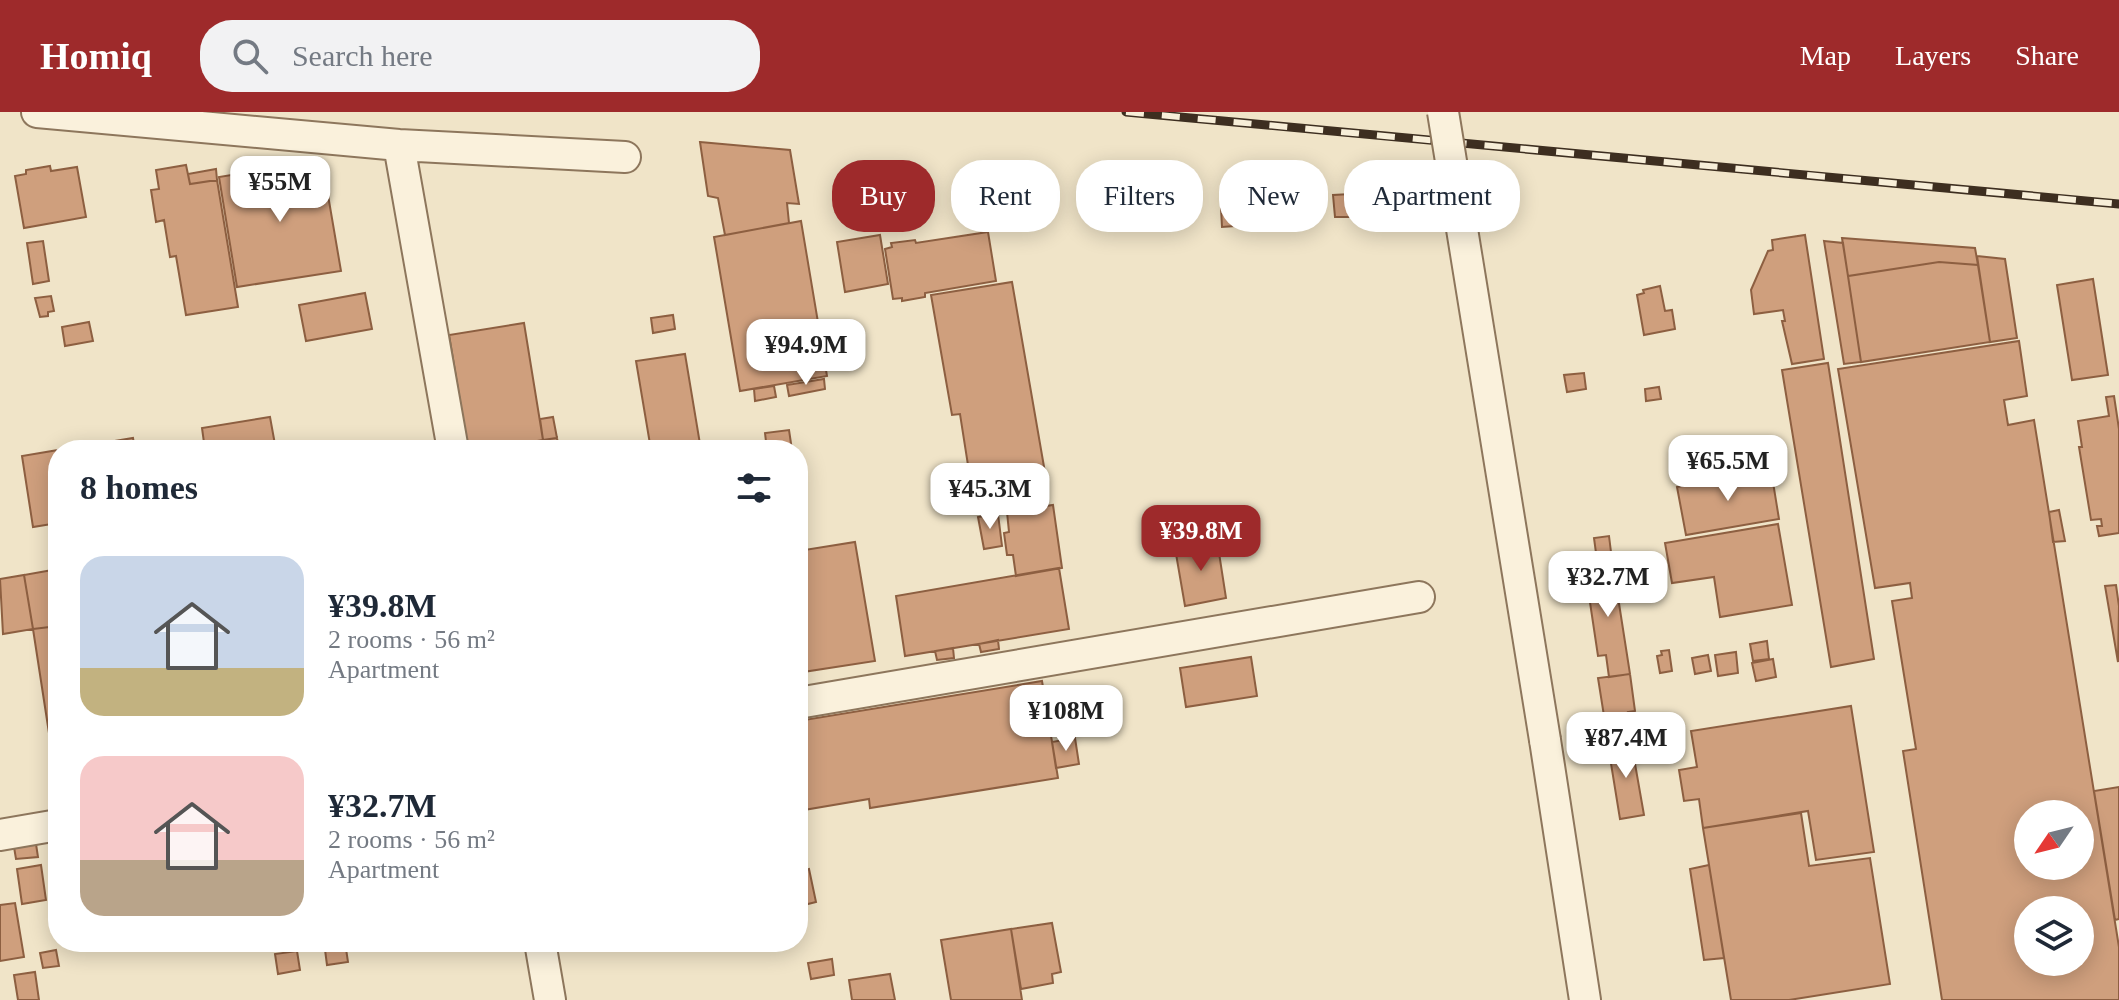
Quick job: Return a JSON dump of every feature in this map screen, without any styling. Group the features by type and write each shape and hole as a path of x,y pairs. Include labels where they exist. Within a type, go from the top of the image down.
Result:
{"street":[{"path":"37,112 399,145 625,157"},
{"path":"1443,112 1585,1000"},
{"path":"399,145 451,440"},
{"path":"808,701 1419,597"},
{"path":"0,835 48,827"},
{"path":"542,952 550,1000"}],"building":[{"path":"700,142 790,150 799,204 787,203 789,223 725,235 718,198 708,196"},
{"path":"322,160 341,271 237,287 219,177"},
{"path":"186,165 190,184 217,180 238,307 186,315 176,256 170,257 164,220 156,222 151,190 159,189 156,170"},
{"path":"50,166 51,171 77,167 86,217 24,228 15,176 26,174 26,170"},
{"path":"216,169 217,180 190,184 188,174"},
{"path":"1344,194 1344,217 1335,217 1333,195"},
{"path":"801,221 827,376 740,391 714,237"},
{"path":"988,232 996,281 925,293 925,297 902,301 902,298 893,299 885,249 892,247 891,243 915,240 916,243"},
{"path":"880,235 888,284 845,292 837,242"},
{"path":"1805,235 1824,359 1792,364 1782,321 1785,321 1783,310 1754,314 1751,290 1768,251 1773,250 1772,240"},
{"path":"1842,238 1975,248 1978,265 1939,262 1848,276"},
{"path":"43,241 49,281 33,284 27,243"},
{"path":"1824,241 1843,243 1861,362 1844,364"},
{"path":"1977,256 2005,259 2017,338 1990,342"},
{"path":"1939,262 1978,265 1990,342 1861,362 1848,276"},
{"path":"2093,279 2108,375 2072,380 2057,285"},
{"path":"1012,282 1047,484 973,497 960,414 952,415 931,295"},
{"path":"1660,286 1665,311 1672,310 1675,329 1644,335 1637,295 1644,293 1643,290"},
{"path":"365,293 372,329 306,341 299,305"},
{"path":"51,296 54,311 40,317 35,298"},
{"path":"673,315 675,329 653,333 651,318"},
{"path":"89,322 93,341 65,346 62,327"},
{"path":"524,323 543,440 466,440 449,335"},
{"path":"2019,341 2027,396 2004,400 2008,425 2034,420 2119,947 2119,1000 1942,1000 1903,751 1916,749 1892,601 1912,598 1910,583 1875,588 1838,369"},
{"path":"685,354 699,440 649,440 636,361"},
{"path":"1828,363 1874,659 1831,667 1782,370"},
{"path":"1584,373 1586,389 1567,392 1564,375"},
{"path":"824,379 825,389 789,396 787,385"},
{"path":"774,386 776,397 755,401 754,389"},
{"path":"1659,387 1661,399 1646,401 1645,389"},
{"path":"2114,396 2119,429 2119,533 2099,536 2097,526 2102,526 2101,519 2091,520 2078,421 2109,416 2106,397"},
{"path":"270,417 274,440 204,440 202,428"},
{"path":"553,417 557,438 543,440 540,419"},
{"path":"789,430 790,440 766,440 765,433"},
{"path":"48,452 48,525 33,527 22,456"},
{"path":"1771,470 1779,519 1686,535 1677,487"},
{"path":"1042,487 1044,496 997,504 995,495"},
{"path":"1053,505 1062,568 1016,576 1013,555 1007,555 1004,533 1009,532 1007,512"},
{"path":"2059,510 2065,541 2053,542 2049,512"},
{"path":"998,514 1002,546 984,549 978,517"},
{"path":"1778,524 1792,605 1720,617 1714,577 1672,583 1665,543"},
{"path":"1609,536 1611,552 1596,553 1594,538"},
{"path":"1217,540 1226,598 1185,606 1175,548"},
{"path":"855,542 875,661 808,671 808,549"},
{"path":"1613,565 1630,674 1609,677 1606,655 1598,656 1585,569"},
{"path":"1059,568 1069,629 905,656 896,596"},
{"path":"48,571 48,627 33,629 24,575"},
{"path":"24,575 33,629 3,634 0,579"},
{"path":"2116,585 2119,606 2118,662 2105,586"},
{"path":"48,627 48,726 33,629"},
{"path":"998,640 999,649 981,652 979,644"},
{"path":"1767,641 1769,659 1753,661 1750,644"},
{"path":"953,648 954,658 937,660 935,651"},
{"path":"1669,650 1672,671 1660,673 1657,656 1662,655 1661,651"},
{"path":"1736,652 1738,673 1718,676 1715,655"},
{"path":"1708,655 1711,671 1695,674 1692,658"},
{"path":"1251,657 1257,696 1186,707 1180,668"},
{"path":"1773,659 1776,677 1756,681 1752,663"},
{"path":"1630,674 1635,711 1628,712 1630,720 1620,721 1620,714 1604,716 1598,678"},
{"path":"1042,681 1058,778 870,808 869,799 808,809 808,719"},
{"path":"1090,686 1096,722 1062,727 1060,713 1048,715 1046,708 1059,706 1057,690"},
{"path":"1851,706 1874,852 1816,860 1808,811 1703,828 1699,799 1684,801 1679,770 1697,767 1691,731"},
{"path":"1075,738 1079,764 1056,768 1052,742"},
{"path":"1631,741 1644,815 1620,819 1608,745"},
{"path":"2119,787 2119,919 2115,920 2094,791"},
{"path":"1801,813 1809,866 1870,858 1890,984 1789,1000 1731,1000 1703,828"},
{"path":"36,844 38,857 16,859 14,847"},
{"path":"41,865 46,900 22,904 17,869"},
{"path":"1709,865 1724,958 1704,960 1690,869"},
{"path":"808,869 816,902 808,904"},
{"path":"15,903 24,957 0,961 0,905"},
{"path":"1052,923 1061,972 1052,974 1053,983 1021,989 1011,929"},
{"path":"1011,929 1022,1000 951,1000 941,940"},
{"path":"56,952 59,966 43,968 40,953"},
{"path":"297,952 300,970 278,974 275,954"},
{"path":"325,952 346,952 348,962 327,965"},
{"path":"832,959 834,975 811,979 808,963"},
{"path":"35,972 39,1000 18,1000 14,975"},
{"path":"890,974 895,1000 852,1000 849,980"}],"railway":[{"path":"1126,112 2119,204"}]}
